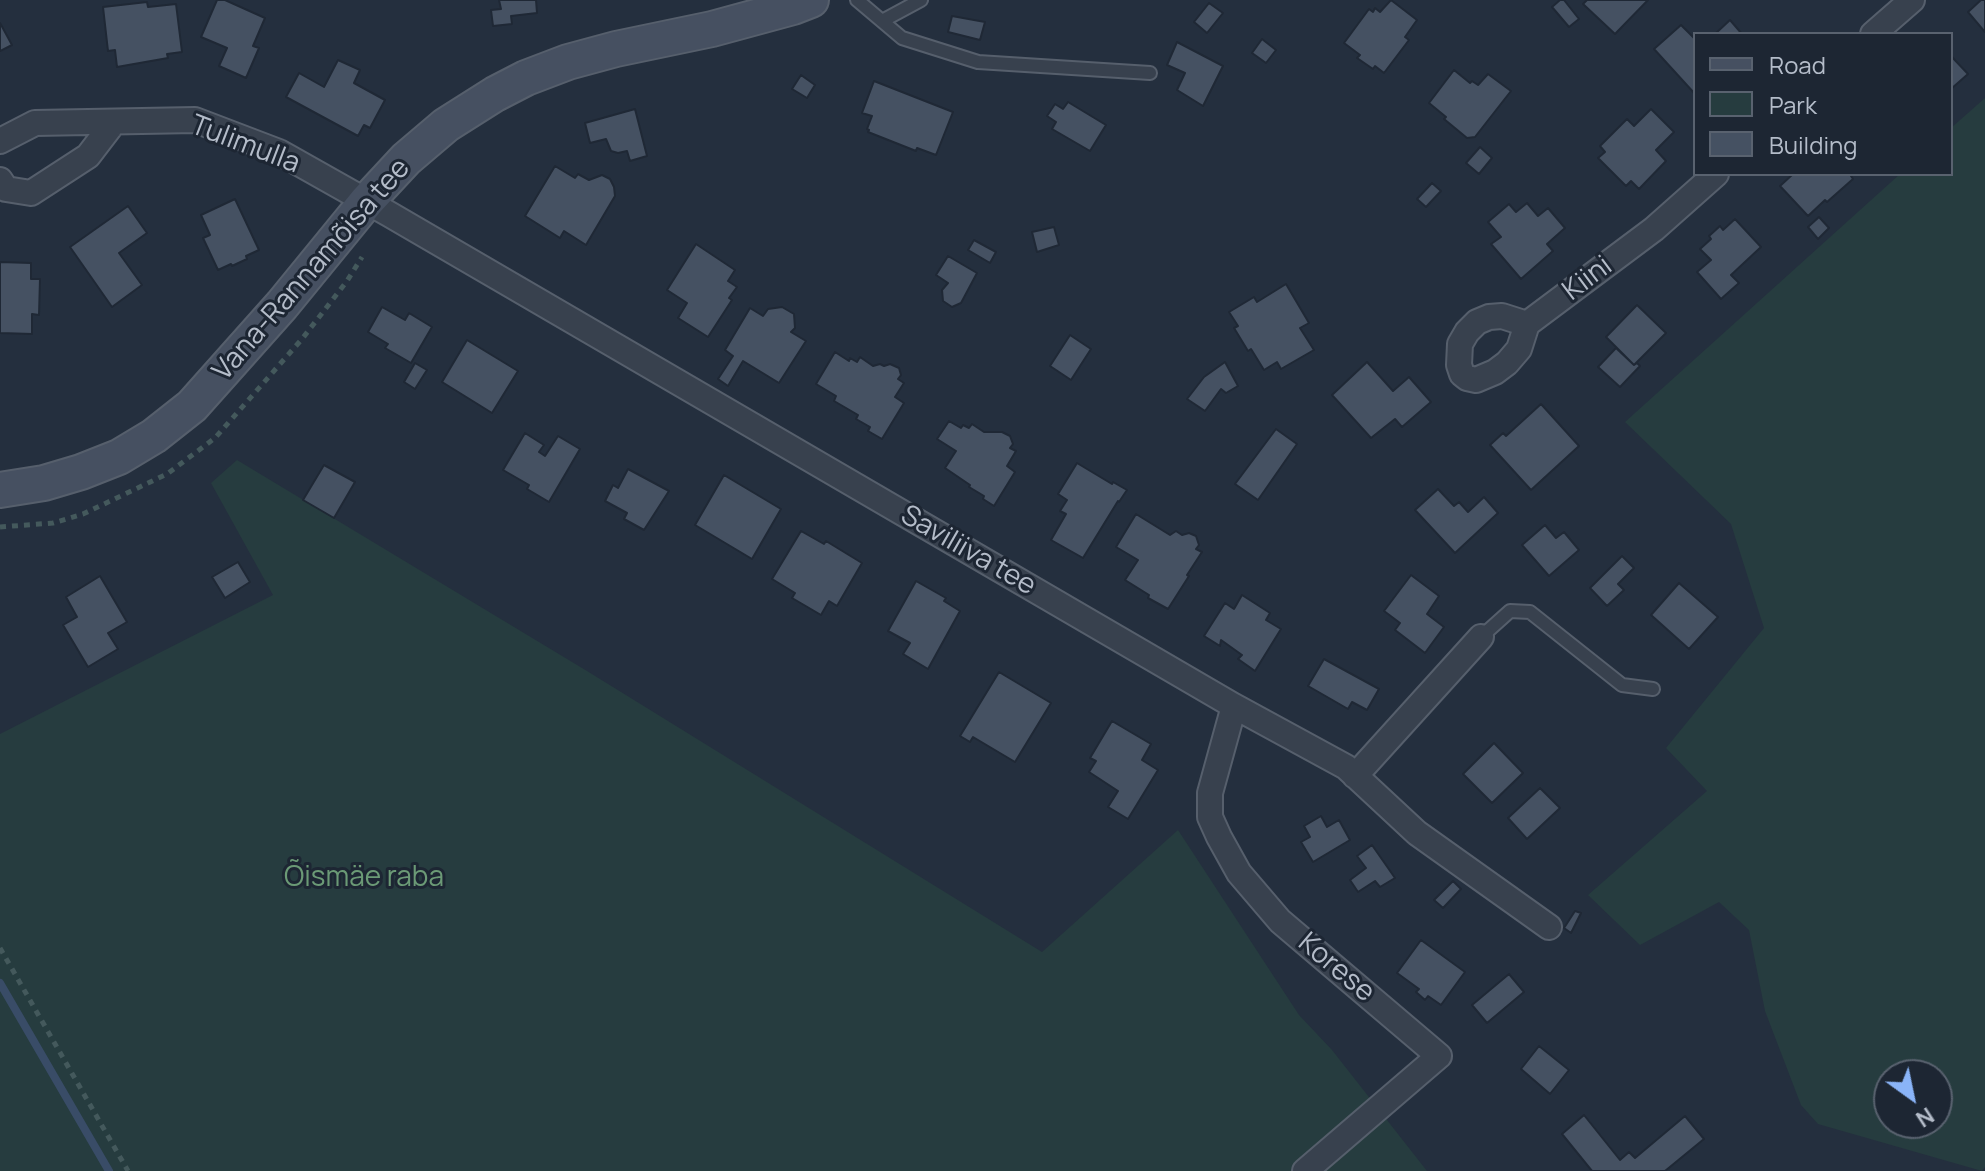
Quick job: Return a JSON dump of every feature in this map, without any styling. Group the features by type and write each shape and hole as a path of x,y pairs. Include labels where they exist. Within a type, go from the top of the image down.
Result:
{"street":[{"name":"Vana-Rannamõisa tee","path":"0,490 44,483 119,457 192,406 406,159 446,125 495,94 568,62 712,29 811,0"},
{"path":"1875,32 1912,0"},
{"name":"Tulimulla","path":"0,141 35,123 195,120 279,152 367,201"},
{"path":"0,180 6,189 31,193 88,156 114,122"},
{"name":"Kiini","path":"1527,324 1502,316 1477,322 1460,344 1459,370 1467,378 1476,380 1507,363 1519,349 1527,324 1654,229 1714,176"},
{"name":"Saviliiva tee","path":"367,201 1234,706 1346,767 1417,833 1549,927"},
{"path":"1355,776 1481,637"},
{"name":"Korese","path":"1234,706 1210,793 1210,817 1239,873 1280,921 1439,1056 1305,1171"}],"lane":[{"path":"857,0 902,38 978,62 1150,73"},
{"path":"882,21 921,0"},
{"path":"1481,637 1510,611 1530,612 1622,685 1653,689"}],"path":[{"path":"0,948 128,1171"}],"green space":[{"path":"1985,98 1985,1167 1982,1171 1818,1124 1801,1105 1765,1011 1749,930 1719,902 1640,945 1588,895 1707,791 1666,748 1764,628 1731,524 1625,422 1898,176 1953,176 1953,126"},
{"name":"Õismäe raba","path":"237,460 587,671 1042,952 1178,830 1299,1015 1332,1050 1427,1171 0,1171 0,734 273,595 211,483"}],"building":[{"path":"217,0 225,0 265,18 253,46 259,48 246,78 219,66 227,48 201,37"},
{"path":"499,0 536,0 537,13 511,16 512,24 493,26 491,10 501,9"},
{"path":"1391,0 1417,20 1405,37 1409,40 1384,73 1357,58 1360,55 1344,43 1369,9 1373,12 1375,8 1380,12"},
{"path":"1564,0 1579,19 1569,27 1552,7"},
{"path":"1587,0 1648,0 1615,34 1583,4"},
{"path":"1985,0 1985,32 1968,12"},
{"path":"147,2 148,7 176,4 182,52 167,54 168,58 117,67 115,50 108,51 103,7"},
{"path":"1209,3 1223,13 1207,33 1194,22"},
{"path":"952,16 985,22 980,40 948,32"},
{"path":"1730,20 1740,32 1717,32"},
{"path":"0,23 12,45 0,51"},
{"path":"1681,25 1693,37 1693,92 1654,49"},
{"path":"1262,39 1276,50 1266,63 1252,53"},
{"path":"1177,42 1223,66 1203,106 1177,90 1185,73 1167,65"},
{"path":"1953,58 1968,74 1953,87"},
{"path":"338,60 360,70 354,83 385,100 370,128 364,125 358,136 286,97 299,73 324,87"},
{"path":"1454,70 1470,83 1472,81 1478,85 1488,74 1511,91 1475,137 1467,138 1429,103"},
{"path":"801,75 815,85 807,98 792,89"},
{"path":"874,81 953,112 936,155 917,148 916,151 868,132 872,116 862,113"},
{"path":"1068,102 1106,125 1090,151 1052,129 1056,122 1047,116 1055,104 1063,109"},
{"path":"635,109 647,156 630,161 627,151 611,151 606,139 590,143 585,123"},
{"path":"1651,109 1674,132 1656,150 1666,161 1639,189 1631,181 1626,186 1598,158 1605,152 1600,146 1627,119 1634,126"},
{"path":"1480,147 1492,158 1479,174 1466,163"},
{"path":"555,166 575,178 578,174 589,180 602,175 610,179 614,187 615,196 586,245 564,231 560,238 525,216"},
{"path":"1791,176 1851,176 1853,179 1808,216 1780,186"},
{"path":"1432,183 1441,191 1426,207 1417,199"},
{"path":"235,199 259,250 246,256 247,259 218,270 203,238 210,235 201,215"},
{"path":"1527,203 1538,216 1548,208 1565,228 1547,244 1553,251 1521,279 1491,244 1501,237 1488,222 1509,204 1516,212"},
{"path":"128,206 147,233 119,253 142,285 112,307 70,247"},
{"path":"1819,217 1829,228 1818,239 1808,227"},
{"path":"1735,219 1761,247 1731,275 1739,283 1721,299 1697,272 1711,260 1700,249 1720,226 1723,230"},
{"path":"1054,227 1059,245 1037,252 1032,232"},
{"path":"974,240 996,252 990,263 968,250"},
{"path":"696,244 735,270 728,281 737,287 729,298 732,300 708,337 678,318 687,303 667,290"},
{"path":"948,256 977,273 961,303 952,307 943,301 942,290 948,283 936,275"},
{"path":"0,262 31,263 31,279 40,279 39,315 32,314 32,334 0,333"},
{"path":"1286,284 1309,323 1300,328 1314,350 1281,369 1277,362 1264,370 1234,328 1238,326 1229,312 1254,297 1257,302"},
{"path":"1637,305 1666,333 1634,365 1606,337"},
{"path":"382,307 405,320 409,313 432,327 411,363 385,348 388,344 368,332"},
{"path":"782,307 794,314 795,328 791,332 806,341 779,383 743,361 728,386 718,379 733,356 725,350 750,308 763,316 768,309"},
{"path":"1070,335 1091,349 1071,380 1050,366"},
{"path":"467,340 518,371 492,413 442,382"},
{"path":"1616,348 1634,365 1637,363 1640,366 1620,387 1598,367"},
{"path":"835,352 849,361 850,358 857,362 860,357 873,366 890,364 899,368 901,375 898,379 904,383 895,397 904,403 882,439 856,419 858,415 834,401 836,396 816,384"},
{"path":"1225,362 1238,386 1226,393 1221,389 1205,411 1187,399 1204,377"},
{"path":"1367,362 1393,391 1409,377 1431,402 1402,427 1395,419 1371,438 1332,395"},
{"path":"415,363 427,370 415,389 404,382"},
{"path":"1541,404 1579,446 1531,490 1490,445 1503,433 1506,436"},
{"path":"949,421 961,428 963,425 969,428 972,424 984,432 1002,432 1010,436 1013,444 1010,448 1016,451 1007,466 1015,472 994,506 945,468 956,451 937,439"},
{"path":"1276,429 1297,444 1258,500 1235,484"},
{"path":"525,433 544,445 539,452 545,456 558,436 580,449 549,502 527,489 529,485 503,470"},
{"path":"1077,463 1127,490 1083,558 1051,540 1066,514 1060,511 1067,500 1058,494"},
{"path":"324,465 355,482 334,518 303,500"},
{"path":"628,469 669,491 644,530 624,519 627,513 605,501 613,485 618,488"},
{"path":"724,475 781,509 752,559 695,525"},
{"path":"1438,489 1454,506 1459,502 1468,512 1484,497 1498,513 1455,553 1415,510"},
{"path":"1136,514 1170,535 1176,531 1182,535 1189,533 1196,536 1199,545 1196,549 1202,552 1168,609 1125,580 1138,560 1116,547"},
{"path":"1545,525 1556,538 1564,532 1579,550 1549,576 1522,545"},
{"path":"801,531 824,544 826,541 862,563 837,606 829,601 821,615 792,598 795,593 772,579"},
{"path":"1622,556 1634,568 1618,584 1624,590 1607,606 1590,588"},
{"path":"238,562 250,582 225,598 212,577"},
{"path":"1411,575 1439,596 1427,614 1444,627 1425,653 1395,630 1400,623 1384,611"},
{"path":"100,576 127,622 108,633 118,649 88,667 63,625 77,617 66,597"},
{"path":"916,581 946,598 944,601 960,611 928,669 903,654 910,643 888,631"},
{"path":"1679,583 1718,617 1689,649 1651,615"},
{"path":"1242,595 1270,613 1266,620 1281,629 1255,671 1238,659 1242,655 1221,640 1220,646 1204,636 1225,603 1234,609"},
{"path":"1324,659 1379,689 1367,710 1352,702 1348,709 1308,686"},
{"path":"999,672 1051,703 1015,762 973,737 970,742 960,736"},
{"path":"1112,721 1151,744 1142,760 1158,770 1128,819 1108,807 1118,791 1089,772 1096,761 1090,758"},
{"path":"1494,743 1523,773 1492,803 1463,774"},
{"path":"1540,788 1560,808 1527,839 1508,818"},
{"path":"1321,816 1327,827 1339,820 1350,840 1313,862 1301,842 1310,837 1304,826"},
{"path":"1372,845 1395,878 1380,887 1375,881 1358,892 1350,880 1366,868 1357,856"},
{"path":"1453,881 1461,889 1443,908 1434,900"},
{"path":"1575,911 1581,913 1571,933 1564,928"},
{"path":"1421,940 1465,972 1441,1005 1428,996 1425,1000 1416,992 1419,989 1397,973"},
{"path":"1509,974 1524,992 1487,1023 1472,1005"},
{"path":"1539,1046 1569,1070 1550,1094 1521,1069"},
{"path":"1584,1115 1620,1160 1629,1152 1635,1158 1685,1116 1704,1139 1665,1171 1592,1171 1562,1134"}],"waterway":[{"path":"0,983 109,1171"}]}
